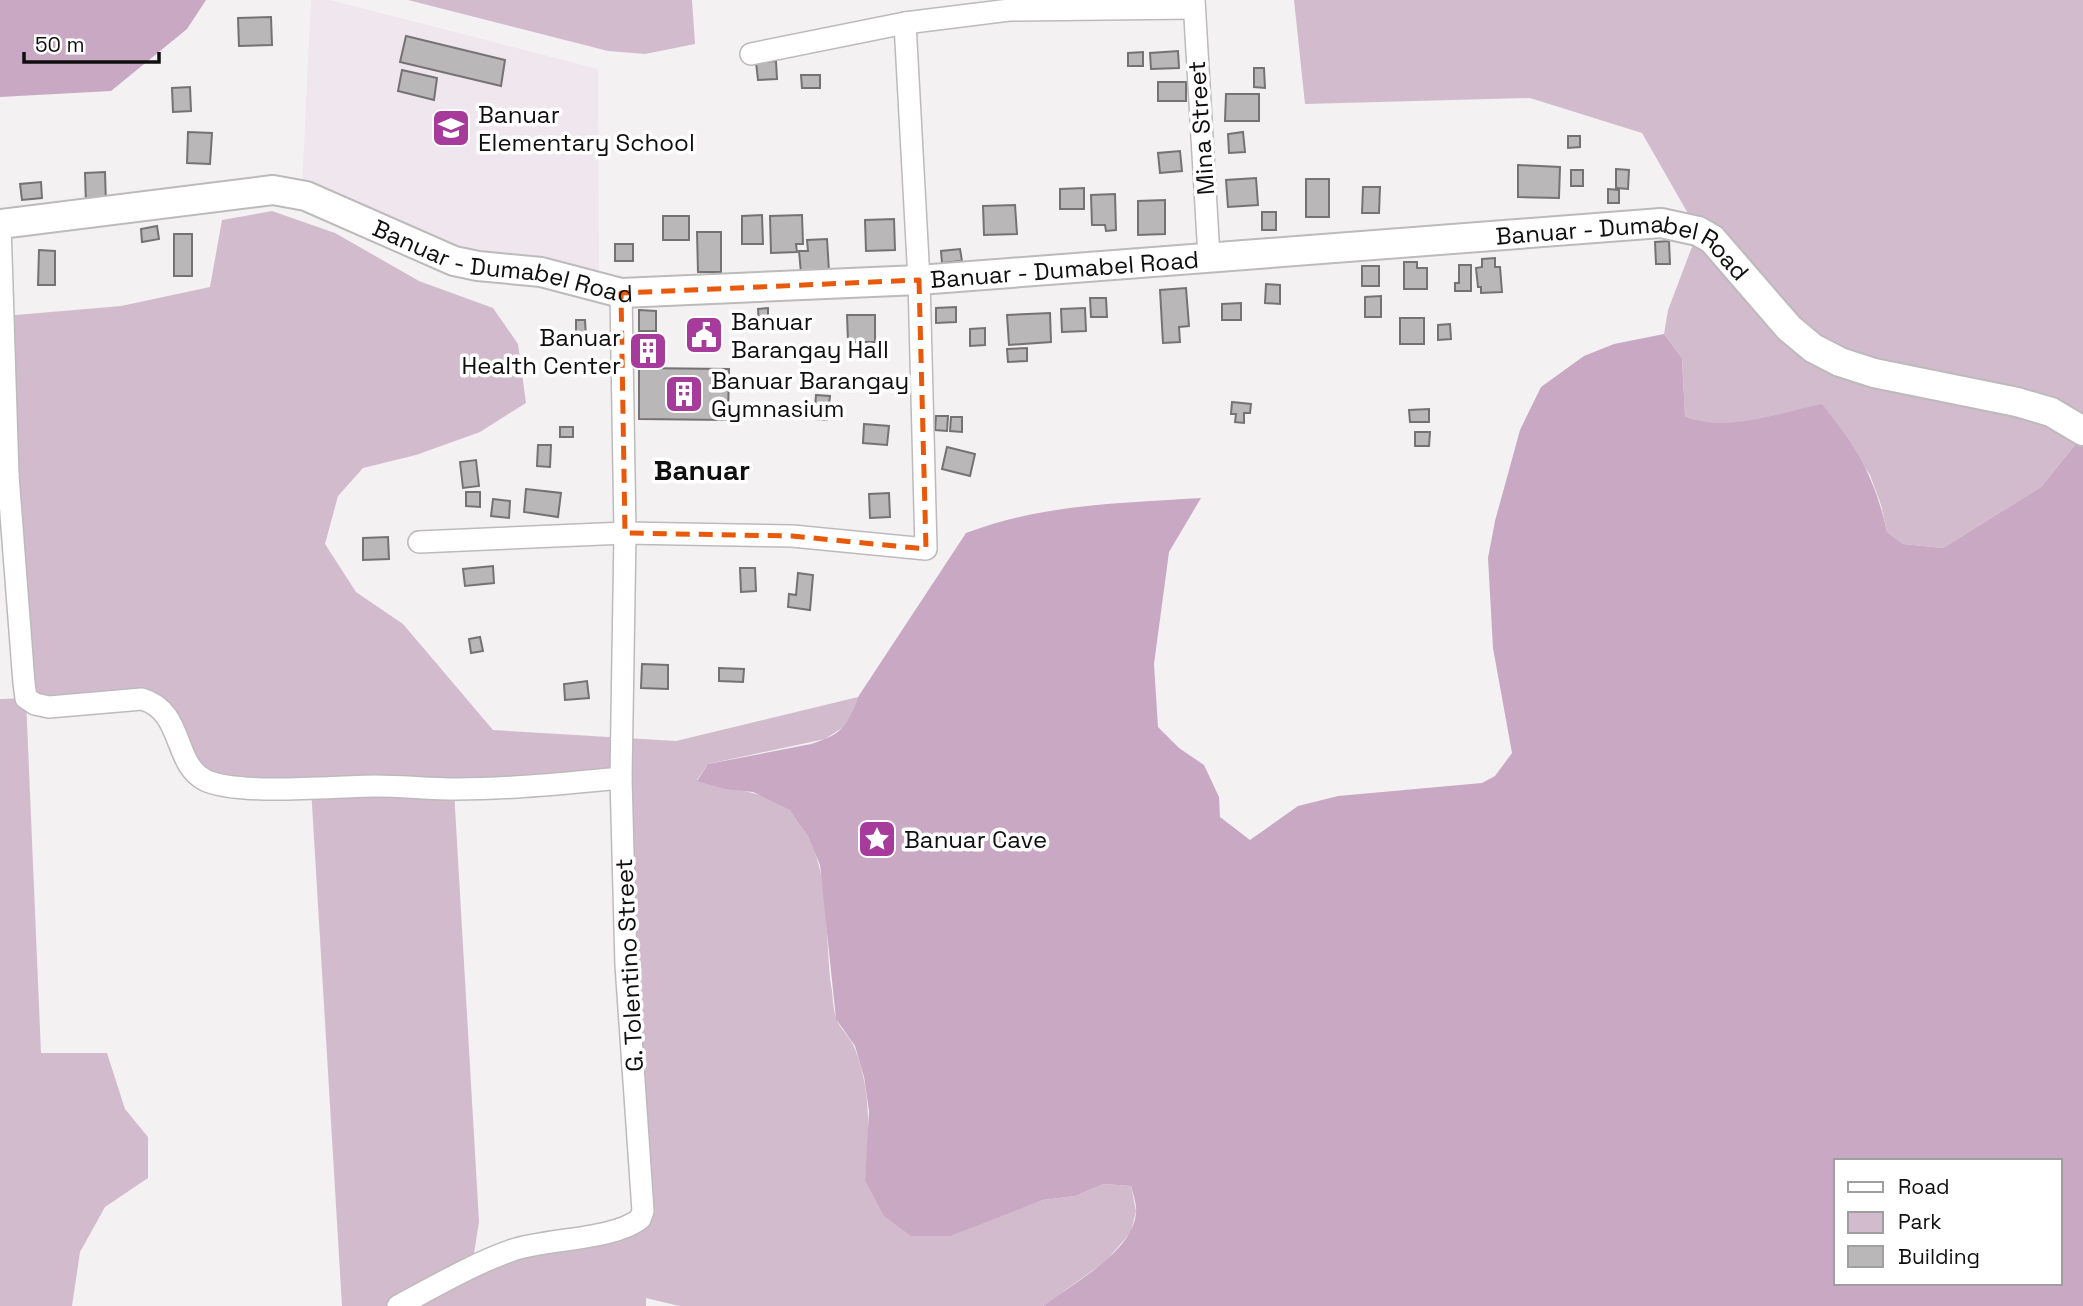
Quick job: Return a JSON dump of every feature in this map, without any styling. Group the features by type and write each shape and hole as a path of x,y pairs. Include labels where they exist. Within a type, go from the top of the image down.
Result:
{"street":[{"path":"751,54 905,23 1009,10 1194,4"},
{"name":"Mina Street","path":"1194,4 1209,257"},
{"path":"419,542 625,533 792,536 926,549 919,280 905,23"},
{"name":"Banuar - Dumabel Road","path":"0,224 273,190 306,196 454,261 541,272 621,293 919,280 1636,224 1680,225 1712,239 1789,328 1814,348 1840,362 1874,373 2017,402 2051,412 2083,431"},
{"path":"0,224 4,475 26,698 35,704 49,706 142,699 152,702 173,725 191,768 204,780 224,785 252,788 377,786 454,789 523,787 621,778"},
{"name":"G. Tolentino Street","path":"398,1306 472,1267 512,1250 622,1229 640,1219 643,1211 626,965 621,778 625,533 621,293"}],"highlighted area":[{"path":"919,280 926,549 792,536 625,533 621,293"}],"shaded area":[{"path":"0,0 206,0 187,29 111,91 0,97"},
{"name":"Banuar Elementary School","path":"311,0 330,0 598,69 599,295 450,253 302,188"},
{"path":"1664,334 1682,358 1685,416 1701,421 1718,423 1753,420 1822,404 1863,464 1877,495 1887,532 1903,544 1943,548 2041,487 2083,435 2083,1306 1043,1306 1099,1266 1124,1241 1136,1213 1131,1186 1104,1184 1075,1196 1043,1200 950,1236 911,1236 884,1216 865,1180 869,1111 864,1077 855,1046 836,1019 820,865 808,836 790,810 753,792 725,789 697,781 708,764 811,744 837,733 966,533 1023,516 1082,506 1201,498 1169,552 1154,664 1158,727 1179,748 1204,765 1219,797 1220,817 1250,840 1298,806 1338,796 1482,783 1495,776 1512,753 1493,648 1488,558 1495,521 1520,430 1541,387 1584,356 1614,344"}],"green space":[{"path":"408,0 692,0 695,44 645,54 608,51"},
{"path":"1294,0 2083,0 2083,435 2041,487 1943,548 1903,544 1887,532 1870,475 1820,405 1735,423 1701,421 1685,416 1682,358 1664,334 1668,310 1698,231 1642,133 1530,98 1305,104"},
{"path":"272,211 335,233 419,281 493,308 518,344 526,403 480,432 416,455 363,468 338,496 325,544 356,592 403,624 493,730 676,741 858,697 848,724 825,739 708,764 697,780 761,795 784,805 805,831 815,851 824,897 834,1011 855,1049 867,1098 865,1180 997,1217 1043,1200 1075,1196 1104,1184 1131,1186 1136,1211 1131,1232 1106,1261 1043,1306 679,1306 646,1298 646,1306 342,1306 311,788 204,780 160,708 26,699 41,1053 107,1053 125,1109 148,1137 148,1178 105,1207 80,1252 72,1306 0,1306 0,699 26,698 4,316 121,306 210,287 222,220","holes":["621,779 640,1219 472,1266 479,1222 454,790"]}],"building":[{"path":"271,17 272,45 239,46 238,18"},
{"path":"406,36 505,60 501,86 400,62"},
{"path":"1178,51 1179,68 1151,69 1150,53"},
{"path":"1143,52 1143,66 1128,66 1128,53"},
{"path":"776,61 777,79 758,80 756,62"},
{"path":"1254,68 1264,68 1265,88 1254,87"},
{"path":"402,70 437,78 434,100 398,91"},
{"path":"801,75 820,75 820,88 802,88"},
{"path":"1158,82 1186,82 1186,101 1158,101"},
{"path":"190,87 191,111 173,112 172,88"},
{"path":"1226,94 1259,94 1259,121 1225,121"},
{"path":"188,132 212,133 210,164 187,163"},
{"path":"1243,132 1245,152 1229,153 1228,134"},
{"path":"1568,136 1580,136 1580,147 1568,148"},
{"path":"1180,151 1182,171 1160,173 1158,153"},
{"path":"1518,165 1560,167 1559,198 1518,197"},
{"path":"1616,169 1629,170 1628,189 1616,188"},
{"path":"1571,170 1583,170 1583,186 1571,186"},
{"path":"105,172 106,205 86,205 85,173"},
{"path":"1256,178 1258,205 1228,207 1226,180"},
{"path":"1306,179 1329,179 1329,217 1306,217"},
{"path":"41,182 42,198 22,200 20,184"},
{"path":"1363,187 1380,187 1379,213 1362,213"},
{"path":"1084,188 1084,209 1060,209 1060,189"},
{"path":"1608,189 1619,190 1619,203 1608,203"},
{"path":"1115,194 1116,230 1106,231 1105,225 1092,225 1091,195"},
{"path":"1165,200 1165,234 1138,235 1138,201"},
{"path":"1015,205 1017,234 984,235 983,206"},
{"path":"1262,212 1276,212 1276,230 1262,230"},
{"path":"762,215 763,244 742,244 742,216"},
{"path":"802,215 803,244 796,244 797,252 771,253 770,216"},
{"path":"663,216 689,216 689,240 663,240"},
{"path":"894,219 895,250 866,251 865,220"},
{"path":"157,226 159,239 142,242 141,229"},
{"path":"697,232 721,232 721,272 698,272"},
{"path":"174,234 192,234 192,276 174,276"},
{"path":"827,239 829,271 801,273 799,251 808,251 807,240"},
{"path":"1669,241 1670,264 1656,264 1655,242"},
{"path":"615,244 633,244 633,261 615,261"},
{"path":"960,249 962,261 942,263 941,251"},
{"path":"39,250 55,251 55,285 38,285"},
{"path":"1495,258 1495,267 1500,267 1502,292 1481,293 1476,268 1482,267 1482,259"},
{"path":"1404,262 1417,262 1417,268 1427,268 1427,289 1404,289"},
{"path":"1459,265 1471,265 1471,291 1455,291 1455,283 1459,283"},
{"path":"1362,266 1379,266 1379,286 1362,286"},
{"path":"1266,284 1280,285 1280,304 1265,303"},
{"path":"1186,288 1189,326 1179,327 1180,342 1163,343 1160,290"},
{"path":"1381,296 1381,317 1365,317 1365,297"},
{"path":"1090,298 1106,298 1107,317 1091,317"},
{"path":"1241,303 1241,320 1222,320 1222,304"},
{"path":"956,307 956,322 936,323 936,308"},
{"path":"768,308 768,325 759,326 758,309"},
{"path":"1085,308 1086,331 1062,332 1061,309"},
{"path":"639,310 656,311 656,331 639,331"},
{"path":"1050,313 1051,342 1009,345 1007,315"},
{"path":"847,315 875,315 875,342 848,342"},
{"path":"1400,318 1424,318 1424,344 1400,344"},
{"path":"576,320 585,320 586,337 576,337"},
{"name":"Banuar Barangay Hall","path":"689,320 719,321 720,350 689,350"},
{"path":"1450,324 1451,339 1438,340 1438,325"},
{"path":"985,328 985,345 970,346 970,329"},
{"name":"Banuar Health Center","path":"637,338 659,339 658,365 636,364"},
{"path":"1027,348 1027,361 1008,362 1007,349"},
{"name":"Banuar Barangay Gymnasium","path":"639,368 729,369 728,420 639,419"},
{"path":"816,395 830,396 827,420 814,419"},
{"path":"1232,402 1251,404 1250,413 1244,413 1244,423 1235,422 1236,414 1231,414"},
{"path":"1429,409 1429,422 1410,422 1409,410"},
{"path":"936,416 948,416 947,431 935,430"},
{"path":"951,417 962,417 962,432 950,431"},
{"path":"864,424 889,426 887,445 863,443"},
{"path":"560,427 573,427 573,437 560,437"},
{"path":"1415,432 1430,432 1429,446 1415,446"},
{"path":"538,445 551,445 550,467 537,466"},
{"path":"947,447 975,454 970,476 942,469"},
{"path":"476,460 479,486 463,488 460,462"},
{"path":"526,489 561,493 558,517 524,512"},
{"path":"466,492 480,492 480,507 466,506"},
{"path":"889,493 890,517 870,518 869,494"},
{"path":"493,499 510,501 509,518 491,516"},
{"path":"388,537 389,559 363,560 363,538"},
{"path":"493,566 494,583 465,586 463,569"},
{"path":"740,568 755,568 756,591 741,592"},
{"path":"798,573 813,575 810,610 788,607 789,594 796,595"},
{"path":"480,637 483,651 471,653 469,639"},
{"path":"642,664 668,665 668,689 641,688"},
{"path":"719,668 744,669 743,682 719,681"},
{"path":"587,681 589,698 565,700 564,684"}],"place":[{"name":"Banuar Elementary School","path":"451,128"},
{"name":"Banuar Barangay Hall","path":"704,335"},
{"name":"Banuar Health Center","path":"648,351"},
{"name":"Banuar Barangay Gymnasium","path":"684,394"},
{"name":"Banuar Cave","path":"877,839"}],"district":[{"name":"Banuar","path":"702,470"}]}
